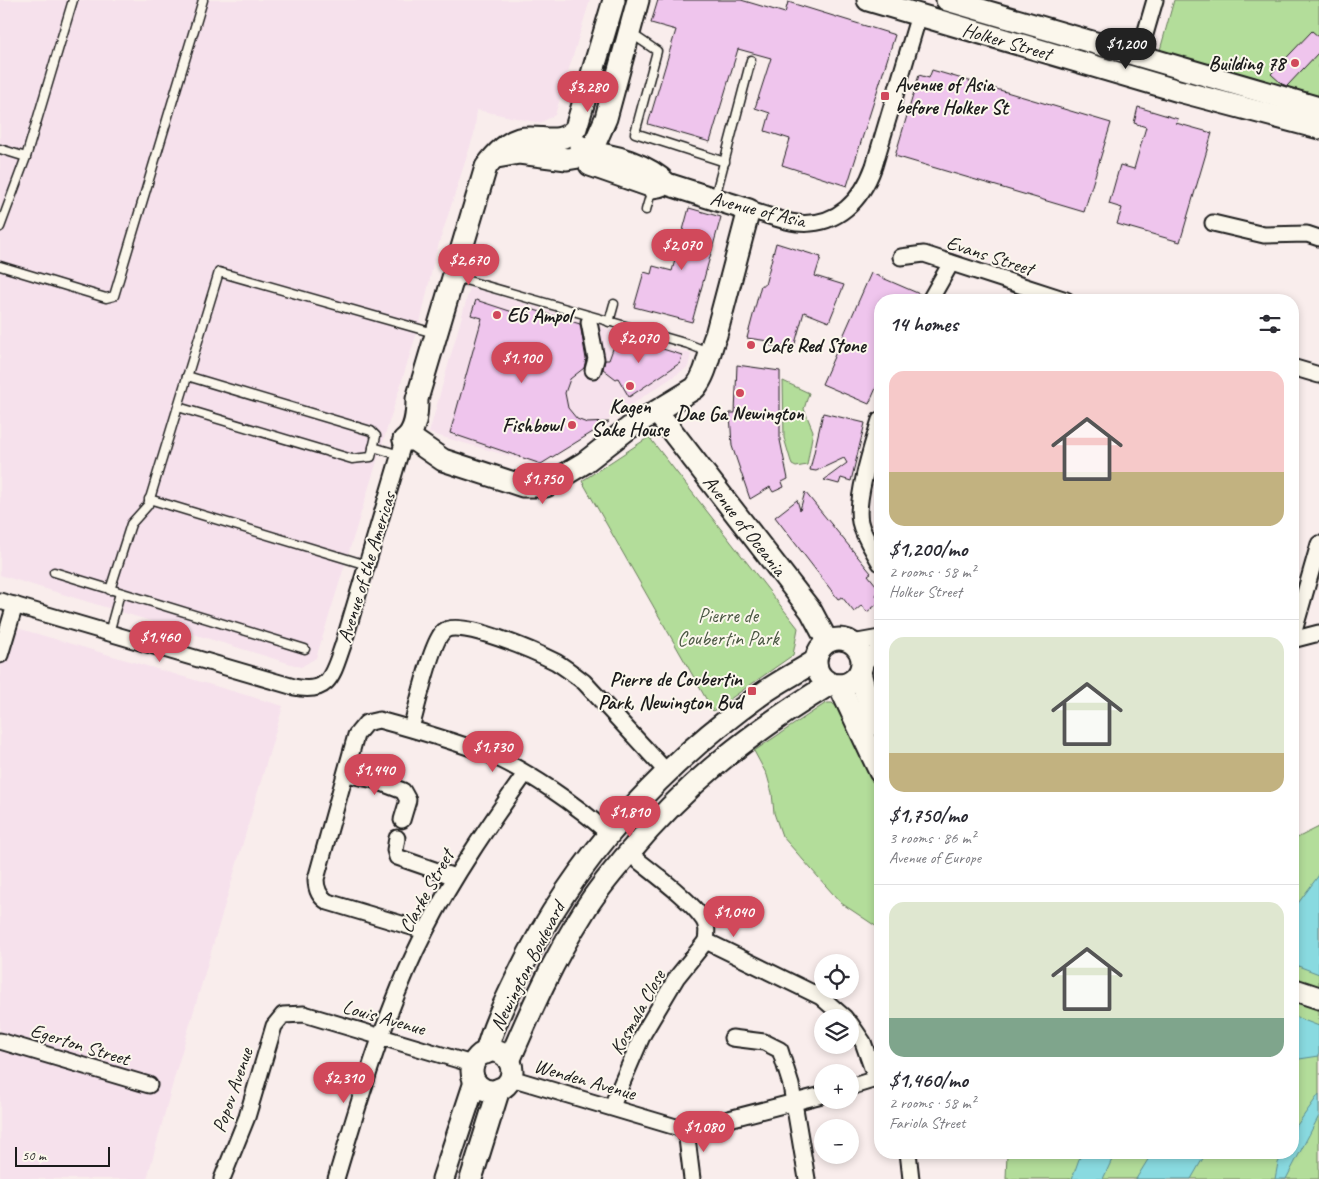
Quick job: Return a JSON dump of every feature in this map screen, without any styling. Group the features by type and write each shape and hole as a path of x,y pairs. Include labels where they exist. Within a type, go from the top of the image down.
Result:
{"street":[{"path":"571,134 580,119 614,0"},
{"path":"492,158 519,153 567,159 579,157 595,143 601,131 638,0"},
{"name":"Holker Street","path":"868,0 1132,77 1319,128"},
{"name":"Holker Street","path":"947,0 1139,54 1319,108"},
{"path":"1132,77 1155,0"},
{"name":"Avenue of Asia","path":"571,134 590,165 797,223 815,223 844,212 858,199 868,183 919,15"},
{"name":"Avenue of the Americas","path":"109,633 294,687 313,690 319,688 332,675 367,565 410,441 417,412 416,399 482,176 492,158 518,140 556,140 571,134"},
{"path":"410,441 443,460 523,486 546,486 584,463 629,428 695,388 703,378 708,352 716,335 749,210"},
{"path":"1213,223 1264,235 1307,234 1319,238"},
{"name":"Evans Street","path":"901,256 924,254 1047,294"},
{"path":"933,294 951,263"},
{"path":"589,322 596,359 593,370"},
{"path":"1299,370 1319,375"},
{"name":"Avenue of Oceania","path":"657,412 811,612 827,641"},
{"path":"874,443 866,472 859,512 862,530 874,552"},
{"path":"1299,614 1319,544"},
{"path":"0,601 109,633"},
{"path":"0,656 15,605"},
{"path":"411,728 435,644 444,630 468,628 538,654 572,672 584,682 667,772"},
{"path":"1299,637 1319,633"},
{"path":"874,712 865,692 860,652 852,642 842,638 827,641 818,650 815,661 819,675 835,684 874,760"},
{"path":"852,642 874,639"},
{"path":"835,684 851,682 874,654"},
{"name":"Newington Boulevard","path":"443,1179 478,1066 510,992 535,941 565,892 609,834 667,772 764,693 815,661"},
{"name":"Newington Boulevard","path":"471,1179 530,1012 561,950 584,911 656,819 721,759 784,713 835,684"},
{"path":"425,931 322,898 316,886 316,878 356,735 366,723 379,720 411,728 489,755 525,774 591,818 609,834"},
{"path":"346,774 374,780 403,791 408,800 402,820"},
{"name":"Clarke Street","path":"336,1179 382,1037 425,931 455,877 525,774"},
{"path":"397,838 395,850 397,857 455,877"},
{"path":"629,853 669,886 703,919 707,931 706,942 821,997 835,1009"},
{"name":"Kosmala Close","path":"612,1106 643,1034 677,977 706,942"},
{"path":"1299,991 1319,998"},
{"name":"Louis Avenue","path":"284,1015 304,1014 478,1066"},
{"name":"Popov Avenue","path":"222,1179 247,1117 274,1026 284,1015"},
{"path":"859,1036 874,1070"},
{"path":"732,1038 764,1042 780,1050 794,1104 806,1179"},
{"name":"Egerton Street","path":"0,1041 149,1085"},
{"path":"498,1054 506,1076 486,1089 478,1066 498,1054"},
{"name":"Wenden Avenue","path":"506,1076 612,1106 686,1130"},
{"path":"859,1085 874,1081"},
{"path":"692,1179 686,1130 814,1098"},
{"path":"909,1159 911,1179"}],"lane":[{"path":"0,227 26,157 73,0"},
{"path":"0,266 109,299 116,295 203,0"},
{"path":"629,32 657,51 635,132 725,162"},
{"path":"714,199 751,60"},
{"path":"0,149 26,157"},
{"path":"646,210 660,186"},
{"path":"110,590 131,524 148,505 150,500 218,272 436,333"},
{"path":"453,277 688,344 708,352"},
{"path":"609,322 614,304"},
{"path":"178,407 352,459 371,457 376,436 371,431 187,376"},
{"path":"373,447 410,441"},
{"path":"150,500 367,565"},
{"path":"54,572 305,649"},
{"path":"109,633 120,593"}],"shaded area":[{"path":"0,0 590,0 555,115 540,123 477,110 474,134 435,256 421,319 316,658 301,667 0,575"},
{"path":"470,287 691,354 688,367 540,465 429,433"},
{"path":"0,623 283,706 175,1075 147,1179 0,1179"}],"green space":[{"path":"1174,0 1319,0 1319,96 1160,50"},
{"path":"783,381 809,393 804,409 813,431 807,465 796,467 792,465 784,438"},
{"name":"Pierre de Coubertin Park","path":"649,437 798,628 793,655 713,711 582,481"},
{"path":"826,703 832,703 837,707 874,771 874,925 841,903 782,836 774,813 772,793 767,775 754,751"},
{"path":"1319,827 1319,1179 1006,1179 1007,1159 1299,1159 1299,837"}],"water":[{"path":"1319,875 1319,974 1299,966 1299,902"},
{"path":"1299,1018 1319,1026 1319,1056 1299,1059"},
{"path":"1319,1094 1319,1116 1299,1154 1299,1122"},
{"path":"1079,1159 1112,1159 1103,1179 1072,1179"},
{"path":"1148,1159 1203,1159 1191,1179 1136,1179"},
{"path":"1280,1159 1296,1159 1286,1179 1275,1179"}],"building":[{"path":"658,0 741,0 785,13 788,2 895,35 847,186 782,165 790,139 765,131 770,113 755,108 771,58 738,49 710,142 648,124 676,30 651,23"},
{"name":"Building 78","path":"1312,31 1319,37 1319,52 1287,86 1282,84 1271,74"},
{"path":"932,70 1111,123 1084,212 895,156 919,75 929,78"},
{"path":"1138,107 1178,119 1176,123 1212,133 1180,242 1117,224 1122,208 1109,204 1120,165 1134,169 1146,127 1134,123"},
{"path":"689,208 721,217 692,322 634,307 644,272 651,274 653,266 672,271"},
{"path":"776,243 821,257 815,276 844,285 829,322 804,312 794,347 784,345 782,348 768,345 769,341 747,338 761,285 765,285"},
{"path":"871,273 920,294 874,294 874,393 869,404 822,384"},
{"path":"476,300 528,317 531,309 580,324 586,359 584,368 570,379 565,393 568,408 577,419 587,423 609,422 541,464 450,433 482,318 471,315"},
{"path":"618,335 682,355 680,363 629,397 618,378 616,379 603,369 605,360 609,360"},
{"path":"737,365 780,371 780,440 788,479 782,482 784,487 773,492 770,487 750,499 732,446 730,413 735,413"},
{"path":"823,413 865,423 851,481 841,478 839,484 824,480 847,463 844,458 816,471 810,470"},
{"path":"805,492 871,573 868,575 874,582 874,607 867,612 862,605 854,612 842,597 838,599 775,517 797,500 800,510"}],"place":[{"name":"Building 78","path":"1295,63"},
{"name":"Avenue of Asia before Holker St","path":"885,96"},
{"name":"EG Ampol","path":"497,315"},
{"name":"Cafe Red Stone","path":"751,345"},
{"name":"Kagen Sake House","path":"630,386"},
{"name":"Dae Ga Newington","path":"740,393"},
{"name":"Fishbowl","path":"572,425"},
{"name":"Pierre de Coubertin Park, Newington Bvd","path":"752,691"}]}
